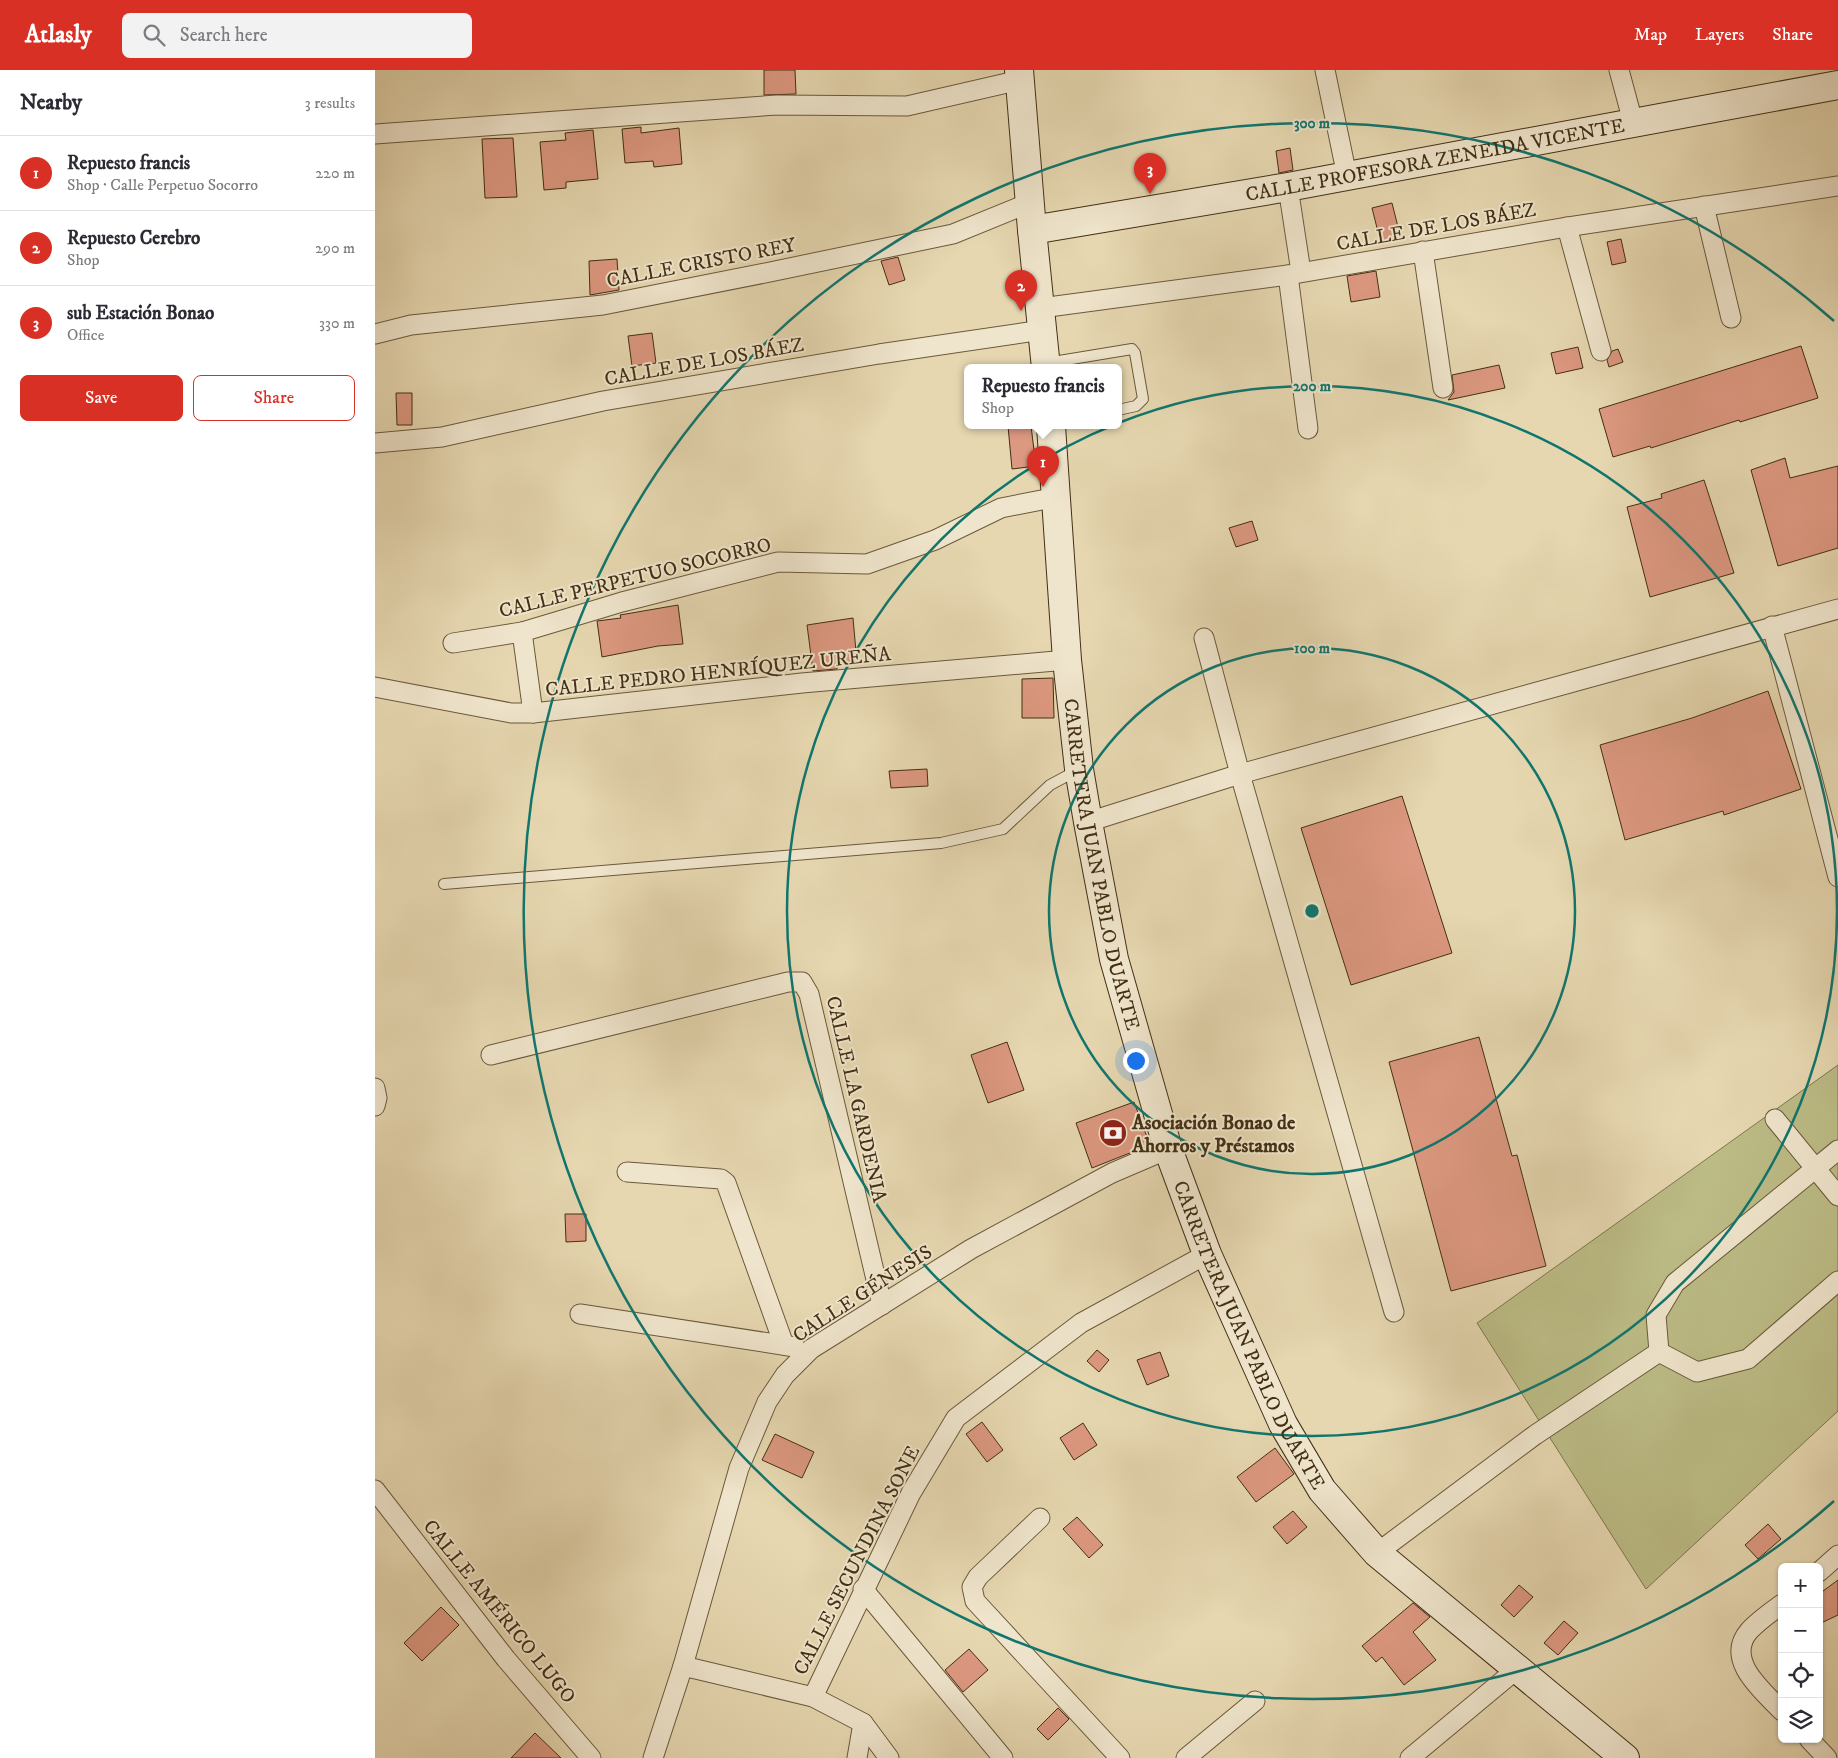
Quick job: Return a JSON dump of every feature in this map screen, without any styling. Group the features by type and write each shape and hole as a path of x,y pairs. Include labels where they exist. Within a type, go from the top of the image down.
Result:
{"main road":[{"path":"1020,75 1029,203 1046,364"},
{"name":"CALLE PROFESORA ZENEIDA VICENTE","path":"1032,230 1288,188 1838,85"},
{"name":"CARRETERA JUAN PABLO DUARTE","path":"1051,429 1067,660 1079,770 1087,822 1114,959 1168,1149 1207,1254 1283,1424 1322,1490 1377,1553 1625,1758"}],"street":[{"path":"1325,70 1347,176"},
{"path":"1619,70 1633,122"},
{"path":"375,134 777,106 907,106 1020,75"},
{"name":"CALLE DE LOS BÁEZ","path":"375,443 441,437 603,400 879,354 1042,319 1423,251 1838,186"},
{"path":"1288,188 1307,429"},
{"name":"CALLE CRISTO REY","path":"375,334 411,325 603,305 770,272 953,234 1029,203"},
{"path":"1704,206 1731,318"},
{"path":"1567,227 1601,351"},
{"path":"1423,251 1443,388"},
{"name":"CALLE PERPETUO SOCORRO","path":"453,643 522,632 623,602 778,562 867,564 935,540 1001,508 1057,497"},
{"path":"1087,822 1240,774 1838,609"},
{"path":"1772,626 1838,877"},
{"path":"522,632 533,713"},
{"path":"1204,638 1240,774 1393,1312"},
{"name":"CALLE PEDRO HENRÍQUEZ UREÑA","path":"375,687 511,712 533,713 802,682 1067,660"},
{"name":"CALLE LA GARDENIA","path":"491,1055 788,982 802,982 809,994 882,1305"},
{"path":"375,1088 377,1098 375,1106"},
{"path":"1775,1119 1838,1196"},
{"name":"CALLE GÉNESIS","path":"653,1758 683,1666 739,1468 767,1402 785,1375 811,1349 971,1250 1112,1173 1168,1149"},
{"path":"1659,1352 1656,1316 1675,1283 1838,1150"},
{"path":"627,1172 721,1179 726,1183 784,1345"},
{"name":"CALLE SECUNDINA SONE","path":"813,1698 863,1589 911,1493 956,1418 1081,1323 1207,1254"},
{"path":"1659,1352 1697,1372 1748,1359 1838,1281"},
{"path":"580,1314 811,1349"},
{"path":"1377,1553 1535,1435 1659,1352"},
{"name":"CALLE AMÉRICO LUGO","path":"375,1490 506,1659 591,1758"},
{"path":"1040,1518 978,1576 972,1587 975,1601 1120,1758"},
{"path":"1823,1568 1838,1555"},
{"path":"863,1589 1003,1758"},
{"path":"1778,1607 1749,1631 1741,1643 1741,1658 1750,1678 1778,1707"},
{"path":"683,1666 813,1698 863,1723 889,1758"},
{"path":"1410,1758 1517,1669"},
{"path":"1186,1758 1255,1701"},
{"path":"857,1758 863,1723"},
{"path":"1813,1743 1827,1758"}],"lane":[{"path":"1056,364 1132,349 1135,353 1143,398 1136,406 1122,409"},
{"path":"444,884 941,843 1003,828 1050,785 1079,770"}],"green space":[{"path":"1838,1065 1838,1411 1646,1589 1477,1323"}],"building":[{"path":"764,70 795,70 796,94 764,95"},
{"path":"641,127 641,133 679,128 682,164 654,167 653,161 625,163 622,129"},
{"path":"593,130 598,179 566,182 566,188 544,190 540,142 566,140 565,133"},
{"path":"513,138 517,197 485,198 482,139"},
{"path":"1290,148 1293,170 1279,173 1276,151"},
{"path":"1392,203 1401,239 1381,244 1372,208"},
{"path":"1621,239 1626,262 1612,265 1607,242"},
{"path":"898,257 905,280 889,285 881,261"},
{"path":"617,259 619,290 590,295 589,261"},
{"path":"1376,271 1380,297 1351,302 1347,276"},
{"path":"652,333 656,363 632,366 628,336"},
{"path":"1801,346 1818,398 1740,422 1739,420 1651,448 1650,446 1613,457 1599,409"},
{"path":"1578,347 1583,368 1556,374 1551,353"},
{"path":"1618,349 1623,362 1609,367 1607,360 1612,351"},
{"path":"1499,365 1505,388 1448,400 1454,392 1452,375"},
{"path":"396,393 412,393 412,425 397,425"},
{"path":"1008,429 1031,429 1036,466 1012,469"},
{"path":"1785,458 1790,478 1838,466 1838,548 1778,566 1751,470"},
{"path":"1704,480 1734,573 1650,597 1627,507 1662,498 1661,494"},
{"path":"1252,521 1258,540 1236,547 1229,528"},
{"path":"678,605 683,644 658,646 602,657 597,621 621,618 620,615"},
{"path":"853,618 857,663 837,665 837,669 813,671 807,625"},
{"path":"1053,678 1054,718 1022,718 1022,679"},
{"path":"1768,691 1801,789 1724,815 1723,811 1625,840 1600,745 1692,718"},
{"path":"927,769 928,786 891,788 889,771"},
{"path":"1402,796 1452,953 1351,985 1301,828"},
{"path":"1479,1037 1512,1156 1517,1155 1546,1266 1451,1291 1389,1062"},
{"path":"1007,1042 1024,1090 988,1103 971,1055"},
{"path":"1134,1102 1150,1145 1092,1168 1076,1123"},
{"path":"565,1214 586,1214 586,1241 566,1242"},
{"path":"1097,1350 1109,1360 1099,1372 1087,1361"},
{"path":"1160,1352 1169,1376 1147,1385 1137,1360"},
{"path":"982,1422 1003,1450 987,1462 966,1434"},
{"path":"1083,1423 1097,1445 1074,1460 1060,1438"},
{"path":"775,1434 814,1452 802,1478 762,1460"},
{"path":"1275,1448 1294,1474 1256,1502 1237,1477"},
{"path":"1293,1511 1307,1527 1287,1544 1273,1527"},
{"path":"1077,1517 1103,1545 1089,1558 1063,1529"},
{"path":"1768,1524 1781,1539 1758,1559 1745,1545"},
{"path":"1838,1580 1838,1615 1823,1622 1823,1608 1823,1591"},
{"path":"1519,1585 1533,1597 1514,1617 1501,1605"},
{"path":"1413,1603 1430,1617 1413,1632 1436,1660 1404,1685 1382,1657 1376,1662 1362,1646"},
{"path":"441,1607 459,1625 422,1661 404,1643"},
{"path":"1564,1621 1578,1633 1558,1655 1544,1643"},
{"path":"969,1649 988,1670 963,1692 945,1670"},
{"path":"1058,1708 1069,1719 1048,1740 1037,1729"},
{"path":"535,1733 561,1758 511,1758"}],"place":[{"name":"sub Estación Bonao","path":"1150,194"},
{"name":"Repuesto Cerebro","path":"1021,311"},
{"name":"Repuesto francis","path":"1043,487"},
{"name":"Asociación Bonao de Ahorros y Préstamos","path":"1113,1133"}]}
